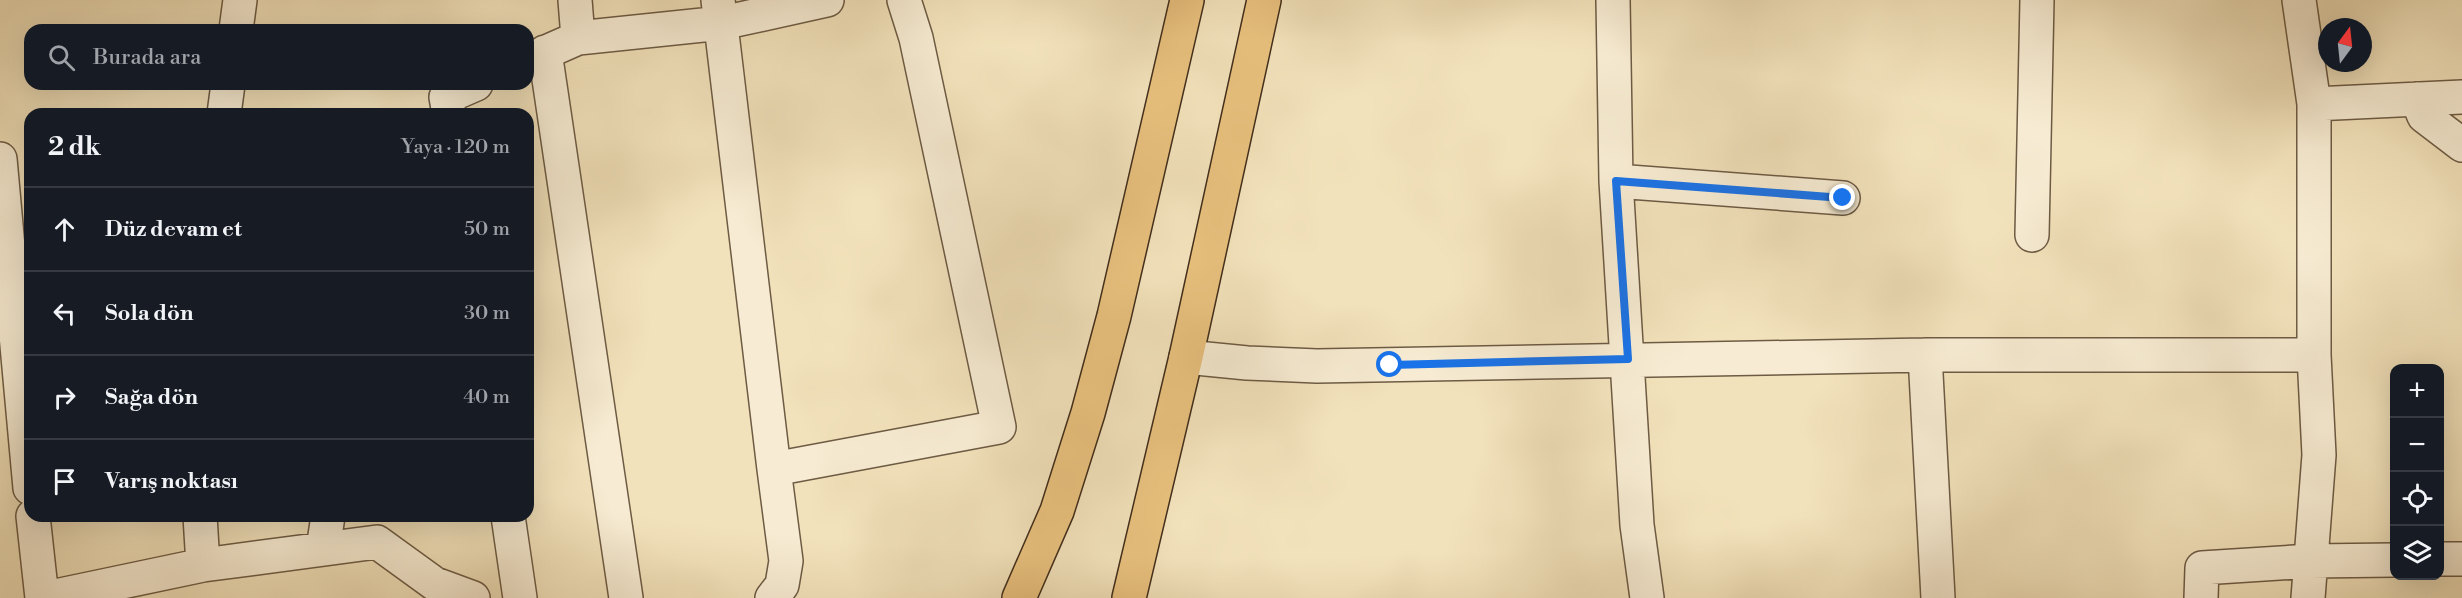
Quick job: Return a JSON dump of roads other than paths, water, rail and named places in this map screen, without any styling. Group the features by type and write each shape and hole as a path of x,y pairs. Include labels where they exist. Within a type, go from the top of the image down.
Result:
{"main road":[{"path":"1019,598 1057,511 1090,402 1114,316 1187,0"},
{"path":"1129,598 1186,357 1264,0"}],"street":[{"path":"237,24 240,0"},
{"path":"575,0 578,38"},
{"path":"626,598 537,56 578,38 720,12 827,0"},
{"path":"774,469 999,427 916,38 904,0"},
{"path":"1613,0 1616,181 1637,525 1647,598"},
{"path":"2032,235 2037,0"},
{"path":"2298,0 2314,104 2314,355 2319,455 2308,598"},
{"path":"720,12 786,561 782,585 772,598"},
{"path":"225,108 227,90"},
{"path":"448,108 446,98 463,90"},
{"path":"2314,104 2462,97"},
{"path":"2417,99 2424,116 2462,145"},
{"path":"0,159 24,422"},
{"path":"1616,181 1843,198"},
{"path":"1186,357 1247,363 1317,366 1925,355 2314,355"},
{"path":"1925,355 1938,598"},
{"path":"34,522 44,598 203,565 377,543 435,584 473,598"},
{"path":"200,522 203,565"},
{"path":"323,549 327,522"},
{"path":"509,522 520,598"},
{"path":"2444,559 2462,559"},
{"path":"2201,598 2202,568 2311,561 2390,560"}]}
